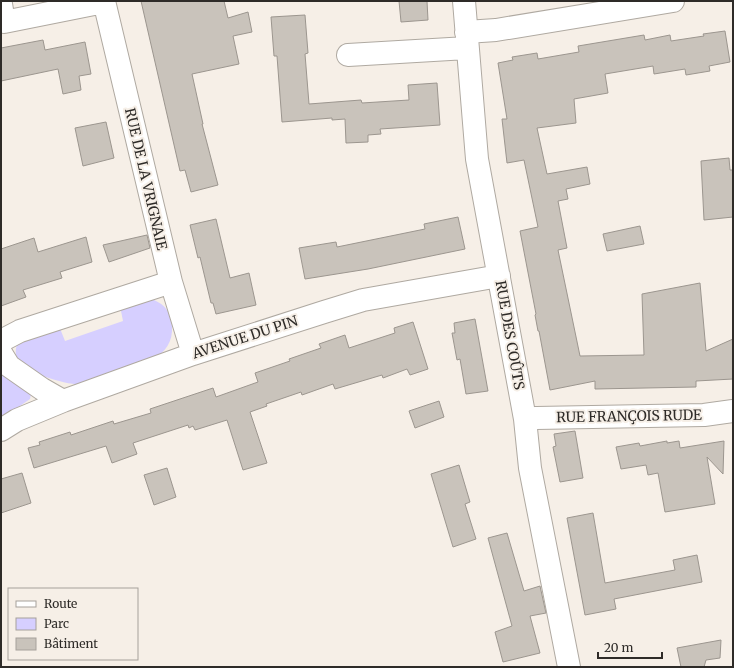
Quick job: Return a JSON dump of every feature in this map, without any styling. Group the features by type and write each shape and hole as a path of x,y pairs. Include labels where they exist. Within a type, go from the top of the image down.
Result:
{"street":[{"name":"RUE DE LA VRIGNAIE","path":"1,4 4,22 104,1 171,282 193,354"},
{"name":"RUE DES COÛTS","path":"464,1 475,145 525,419 530,468 569,667"},
{"path":"348,55 466,40 496,30 673,1"},
{"name":"AVENUE DU PIN","path":"1,430 17,420 63,401 193,354 324,312 363,300 499,276"},
{"path":"1,341 20,330 171,282"},
{"path":"1,353 9,366 42,389 63,401"},
{"name":"RUE FRANÇOIS RUDE","path":"525,419 704,415 733,411"}],"green space":[{"path":"146,297 165,307 172,326 168,346 162,353 145,363 93,382 78,384 59,381 39,374 30,370 18,360 16,350 19,339 59,326 65,341 123,321 120,306"},
{"path":"1,371 31,394 30,399 1,419"}],"building":[{"path":"141,1 224,1 228,18 248,12 252,32 233,36 239,64 192,74 202,124 218,185 191,192 185,170 180,171"},
{"path":"399,1 427,1 428,20 401,22"},
{"path":"305,15 308,53 305,54 309,104 361,100 362,103 409,100 408,85 437,83 440,125 380,129 381,134 368,135 368,142 346,143 345,119 332,120 332,118 282,122 277,56 274,56 271,17"},
{"path":"725,31 730,62 709,66 710,71 686,75 685,69 654,74 653,66 605,74 608,93 574,99 576,123 537,128 547,174 587,167 590,184 566,189 568,199 558,201 567,248 558,250 580,356 644,355 642,294 700,283 706,351 733,339 733,379 696,381 696,387 595,389 595,381 550,390 520,231 538,227 524,160 507,163 502,119 507,119 498,63 513,60 512,57 537,53 538,59 579,52 578,46 644,35 645,40 670,35 671,41"},
{"path":"43,40 45,50 85,42 91,74 79,76 81,90 63,94 58,69 1,81 1,48"},
{"path":"106,122 114,158 83,166 75,128"},
{"path":"729,158 730,170 733,170 733,217 704,220 701,161"},
{"path":"458,217 465,249 368,269 305,279 299,248 336,242 337,247 425,229 424,224"},
{"path":"216,219 230,278 249,273 256,305 216,314 213,303 211,303 200,257 198,258 190,225"},
{"path":"640,226 644,244 607,251 603,234"},
{"path":"147,235 150,248 109,262 103,245"},
{"path":"86,237 92,262 60,272 62,278 23,290 26,297 1,306 1,249 34,238 38,252"},
{"path":"475,319 488,391 466,394 460,359 457,360 452,333 455,333 454,323"},
{"path":"413,322 428,369 410,375 407,369 383,378 382,375 335,389 333,384 302,395 301,392 266,404 267,406 250,412 267,463 243,470 227,420 195,430 193,426 189,428 188,425 133,443 137,454 112,463 106,446 34,468 28,448 40,445 39,442 70,432 71,435 113,421 114,424 151,413 150,409 213,388 216,397 258,382 255,373 321,348 319,344 345,335 349,348 395,333 394,328"},
{"path":"439,401 444,417 415,428 409,411"},
{"path":"575,431 583,478 560,482 553,447 556,446 554,434"},
{"path":"667,441 667,443 679,441 680,448 724,441 723,474 707,457 715,504 665,512 658,473 648,475 646,465 621,469 616,447 639,443 640,446"},
{"path":"459,465 470,502 465,504 476,539 453,547 431,474"},
{"path":"167,468 176,497 154,505 144,475"},
{"path":"22,473 31,503 1,513 1,479"},
{"path":"593,513 605,583 675,570 673,560 697,555 702,582 614,599 616,609 585,615 567,518"},
{"path":"507,533 524,591 540,586 546,613 530,616 540,653 503,662 495,632 512,626 488,538"},
{"path":"721,640 720,658 706,660 704,667 681,667 677,648"}]}
